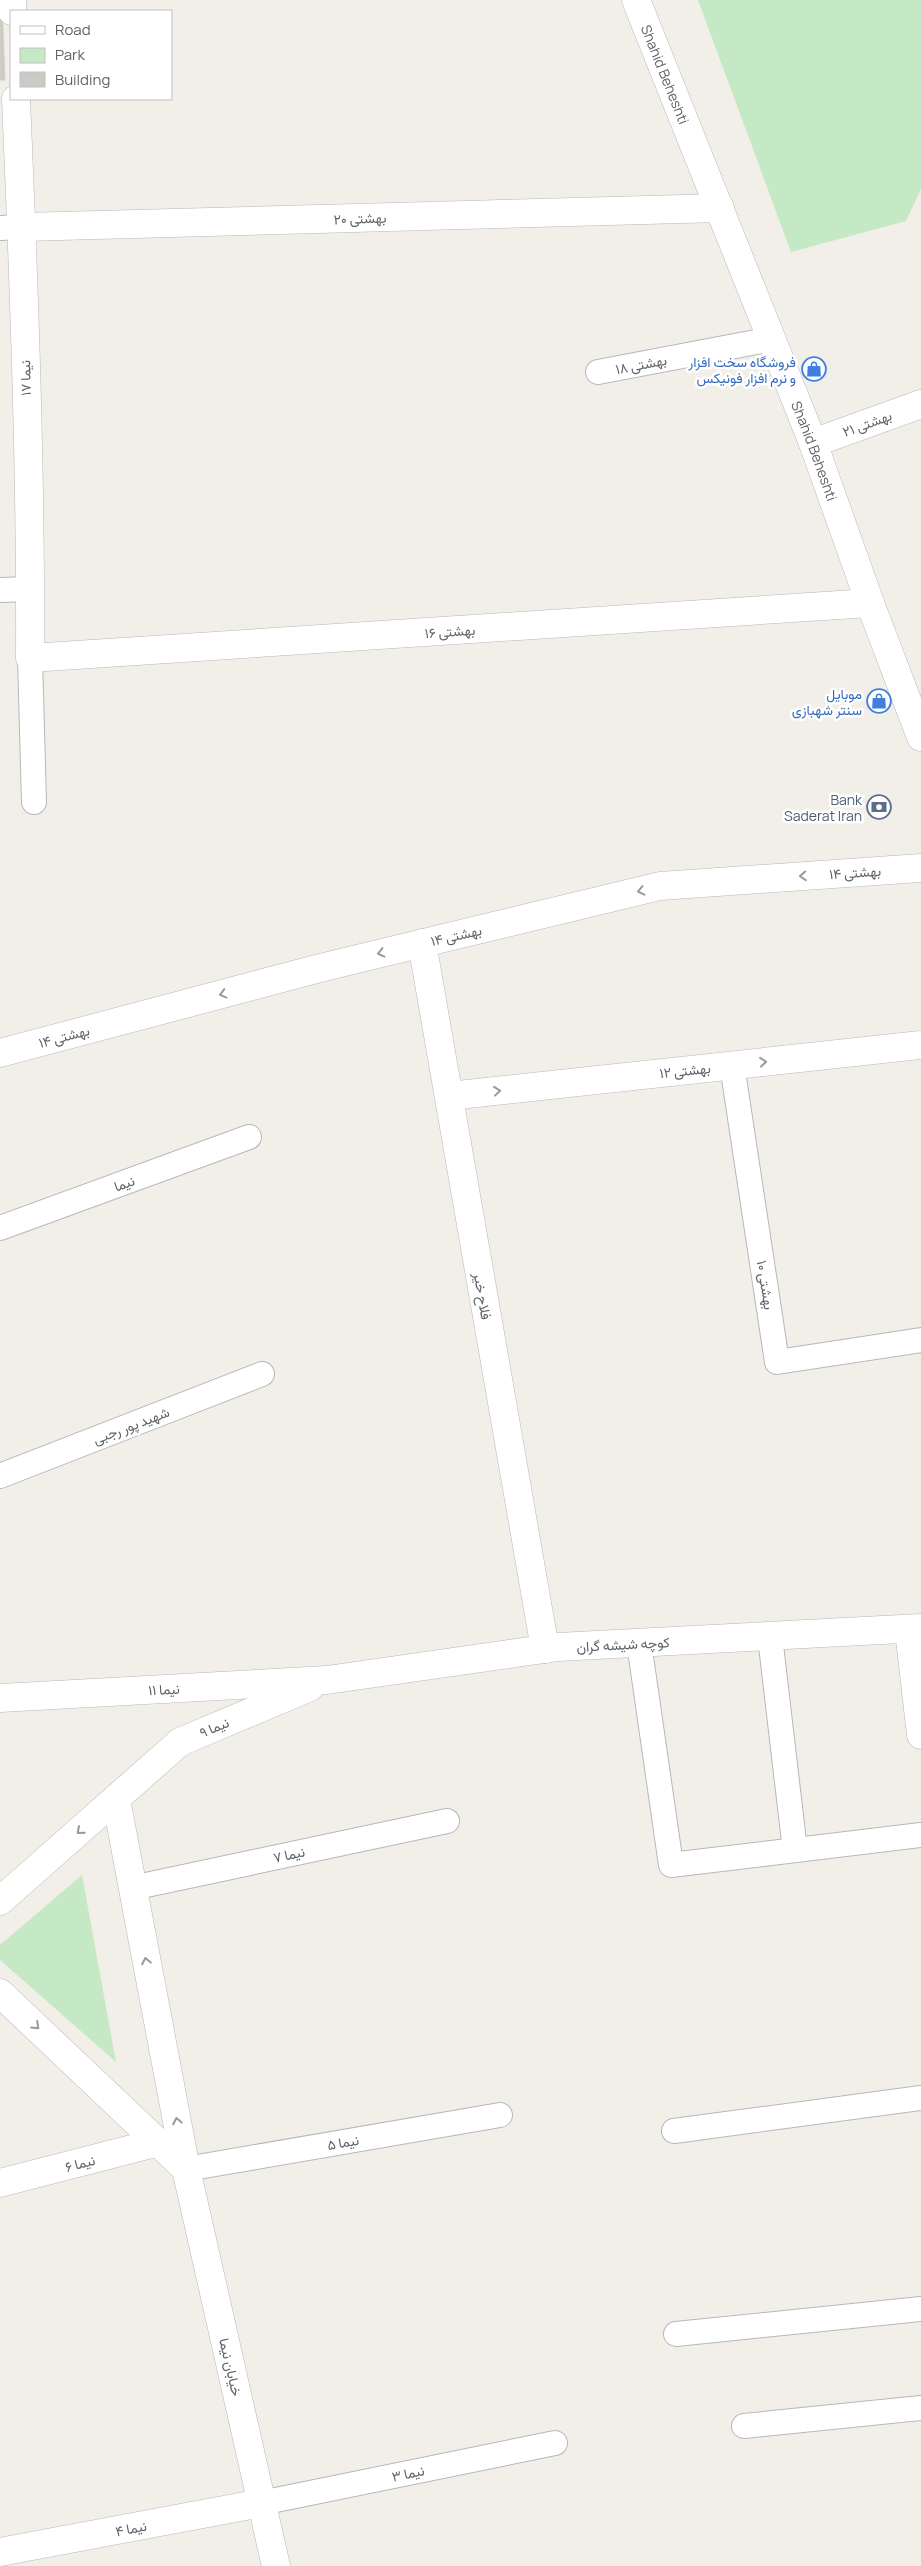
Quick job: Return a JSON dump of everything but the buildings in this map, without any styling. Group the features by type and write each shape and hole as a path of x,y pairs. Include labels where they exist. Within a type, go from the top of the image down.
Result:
{"street":[{"name":"Shahid Beheshti","path":"636,0 813,443 870,603 916,708 921,737"},
{"name":"نیما ۱۷","path":"16,100 11,228 30,589 30,658"},
{"name":"بهشتی ۲۰","path":"11,228 720,208"},
{"name":"بهشتی ۲۱","path":"813,443 921,404"},
{"name":"بهشتی ۱۶","path":"30,658 870,603"},
{"name":"بهشتی ۱۴","path":"0,1053 422,943 660,886 921,868"},
{"name":"فلاح خیر","path":"422,943 545,1649"},
{"name":"بهشتی ۱۲","path":"448,1096 921,1045"},
{"name":"کوچه شیشه گران","path":"327,1680 545,1649 915,1629"},
{"path":"915,1629 921,1735"},
{"name":"نیما ۱۱","path":"0,1698 327,1680"},
{"name":"نیما ۹","path":"0,1902 180,1742 327,1680"},
{"name":"خیابان نیما","path":"116,1799 186,2169 276,2566"},
{"path":"0,1993 186,2169"},
{"name":"نیما ۶","path":"0,2183 159,2142"},
{"name":"نیما ۴","path":"0,2552 261,2503"}],"lane":[{"name":"بهشتی ۱۸","path":"598,372 772,339"},
{"path":"0,590 30,589"},
{"path":"30,658 34,802"},
{"name":"بهشتی ۱۰","path":"732,1065 777,1362 921,1340"},
{"name":"نیما","path":"0,1228 249,1137"},
{"name":"شهید پور رجبی","path":"0,1476 262,1374"},
{"path":"770,1637 795,1850"},
{"path":"639,1643 671,1865 921,1835"},
{"name":"نیما ۷","path":"132,1888 447,1821"},
{"path":"674,2131 921,2098"},
{"name":"نیما ۵","path":"186,2169 500,2115"},
{"path":"676,2334 921,2309"},
{"path":"744,2426 921,2408"},
{"name":"نیما ۳","path":"261,2503 555,2443"}],"green space":[{"path":"698,0 921,0 921,189 906,221 791,252"},
{"path":"82,1875 116,2062 0,1960 0,1945"}],"place":[{"name":"فروشگاه سخت افزار و نرم افزار فونیکس","path":"814,369"},
{"name":"موبایل سنتر شهبازی","path":"879,701"},
{"name":"Bank Saderat Iran","path":"879,807"}]}
